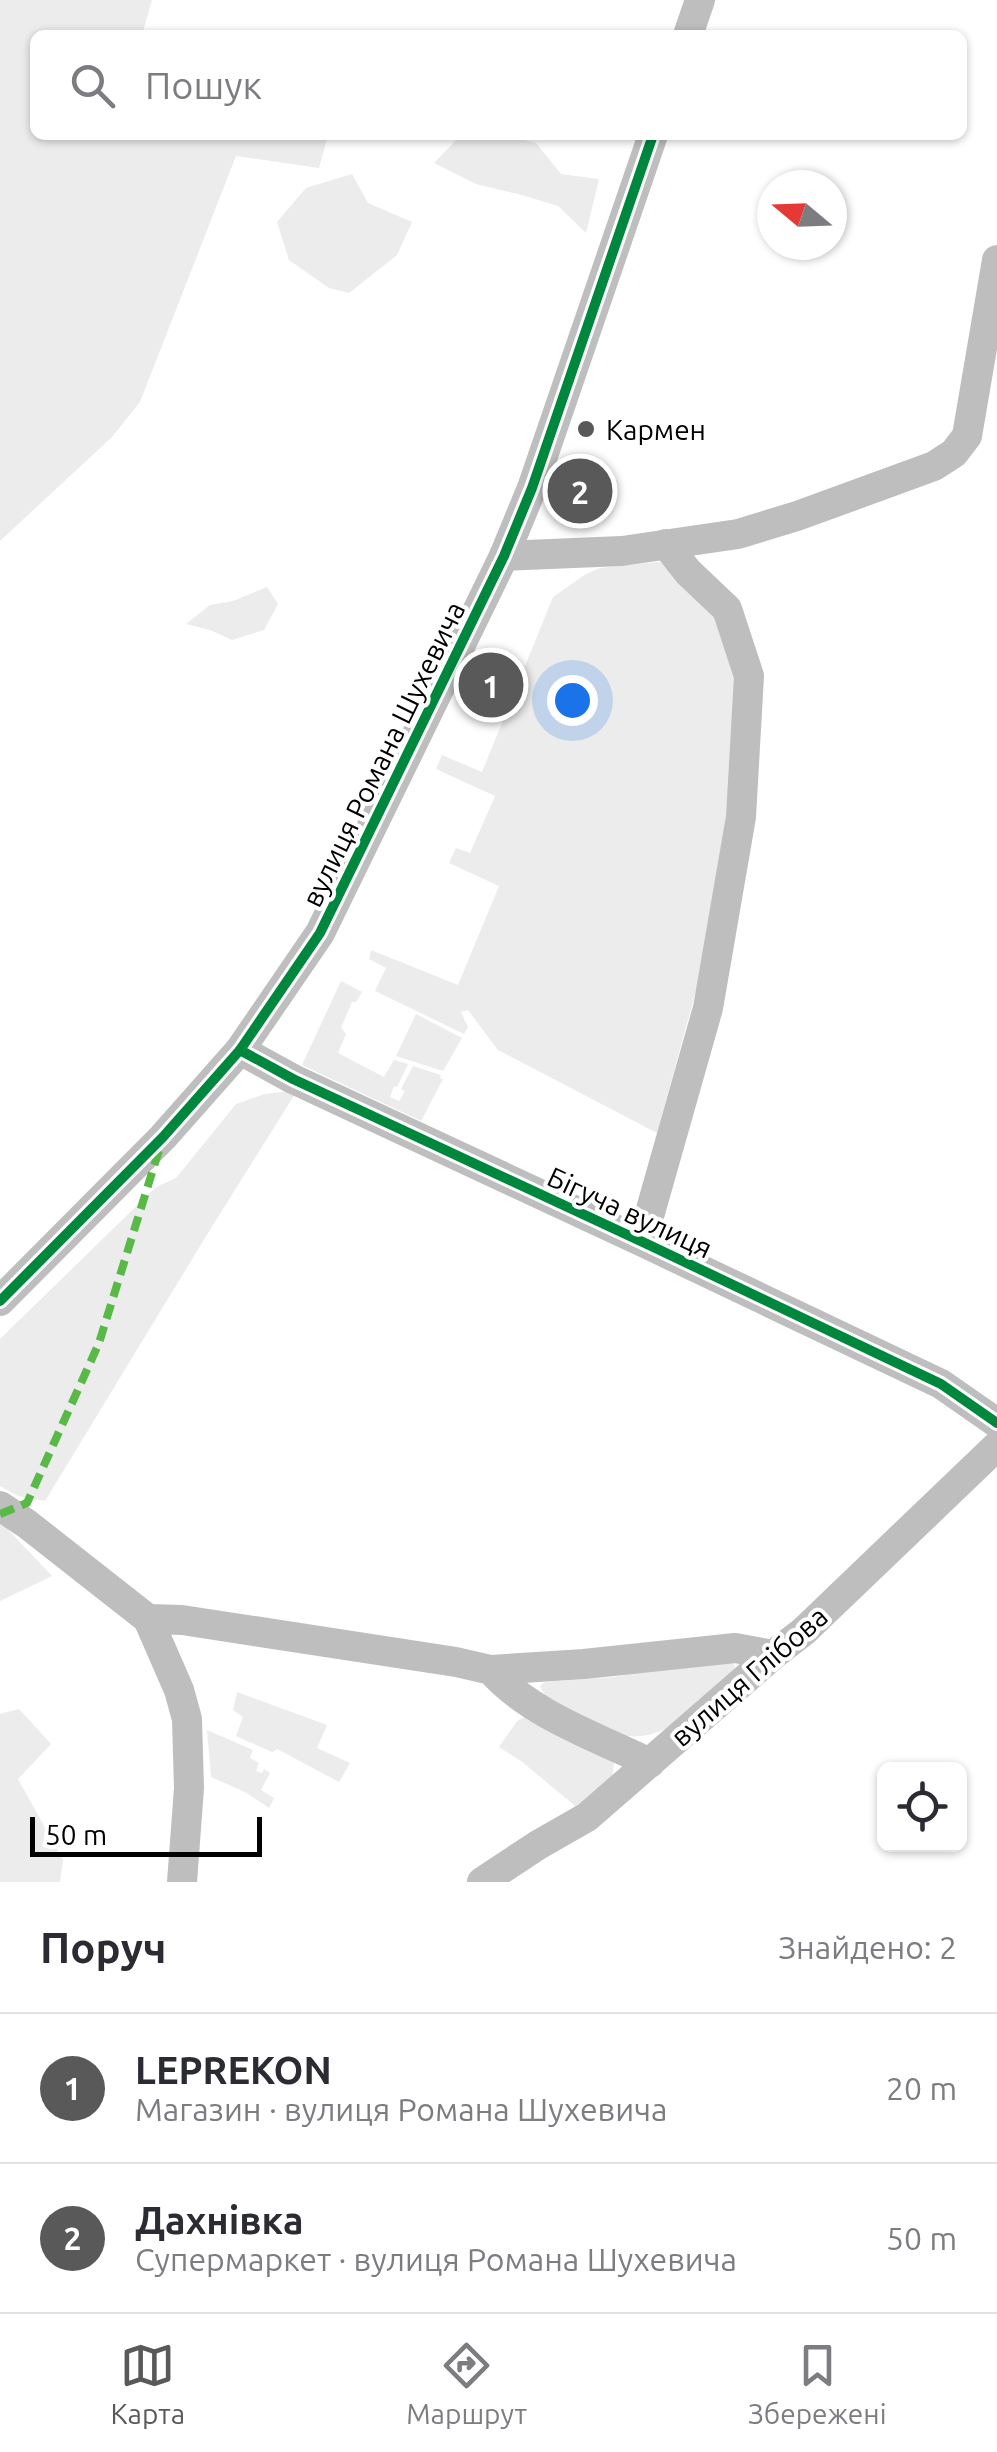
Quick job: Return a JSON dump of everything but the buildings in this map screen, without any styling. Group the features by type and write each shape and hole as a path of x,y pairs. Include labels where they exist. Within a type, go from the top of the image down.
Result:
{"street":[{"name":"вулиця Романа Шухевича","path":"0,1301 163,1137 240,1050 320,933 504,556 532,488 651,140"},
{"path":"504,556 622,551 738,534 934,466 954,453 967,436 997,260"},
{"path":"642,1242 708,1008 742,818 748,676 726,609 666,544"},
{"name":"Бігуча вулиця","path":"240,1050 293,1079 941,1384 997,1423"},
{"name":"вулиця Глібова","path":"482,1882 587,1818 772,1654 804,1631 997,1446"},
{"path":"0,1506 148,1619 179,1690 187,1719 189,1788 182,1882"},
{"path":"148,1619 182,1620 492,1670 735,1648 772,1654"},
{"path":"492,1670 503,1684 528,1702 650,1763"}],"shaded area":[{"path":"0,0 152,0 143,30 30,30 30,140 327,140 319,168 236,156 140,402 112,437 0,541"},
{"path":"456,140 536,143 561,174 599,179 586,233 558,206 476,184 434,163"},
{"path":"352,174 368,203 412,222 397,255 349,293 329,288 289,260 277,222 306,188"},
{"path":"667,561 729,634 740,728 703,965 657,1133 498,1050 468,1010 461,1012 468,1027 464,1034 375,991 386,968 369,959 371,950 458,985 499,886 449,863 456,848 470,853 495,796 436,769 442,755 482,772 553,597 600,568"},
{"path":"267,587 278,604 264,630 232,640 186,624 210,605 233,601"},
{"path":"341,981 362,992 352,1002 341,1028 346,1034 338,1053 384,1077 394,1060 408,1064 390,1097 399,1101 413,1066 441,1075 443,1079 421,1121 302,1065"},
{"path":"416,1014 462,1038 443,1071 396,1056"},
{"path":"290,1091 295,1094 45,1501 18,1496 0,1486 0,1339 156,1187 176,1178 236,1104"},
{"path":"0,1521 52,1576 0,1601"},
{"path":"697,1660 731,1660 736,1669 674,1725 643,1736 615,1733 571,1713 552,1701 540,1686 545,1682 614,1677"},
{"path":"237,1692 327,1725 317,1748 350,1763 339,1782 277,1749 272,1752 236,1736 243,1717 233,1710"},
{"path":"19,1709 51,1744 18,1779 63,1860 60,1882 0,1882 0,1714"},
{"path":"530,1714 605,1752 614,1763 612,1780 579,1809 499,1747 517,1721"},
{"path":"207,1730 253,1750 250,1758 259,1763 256,1771 262,1773 264,1769 270,1773 261,1790 274,1798 269,1808 211,1777"}],"marked path":[{"path":"0,1514 27,1503 99,1343 160,1147"}],"cycle path":[{"path":"0,1301 163,1137 240,1050 320,933 504,556 532,488 651,140"},
{"path":"240,1050 293,1079 941,1384 997,1423"}],"place":[{"name":"Кармен","path":"586,429"},
{"name":"Дахнівка","path":"580,491"},
{"name":"LEPREKON","path":"491,685"}]}
